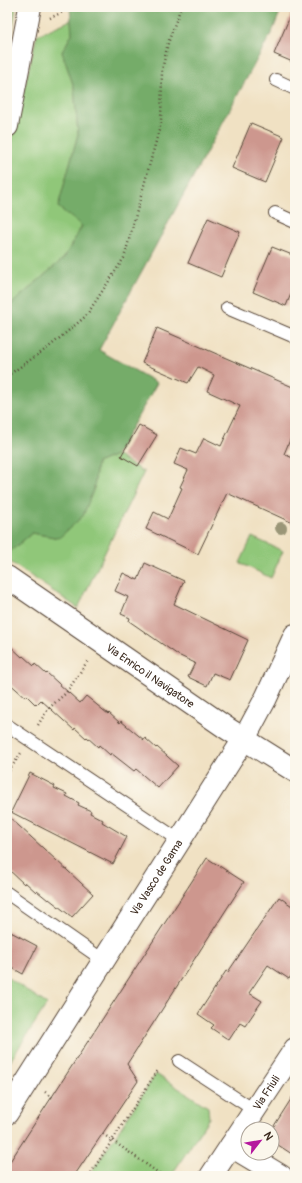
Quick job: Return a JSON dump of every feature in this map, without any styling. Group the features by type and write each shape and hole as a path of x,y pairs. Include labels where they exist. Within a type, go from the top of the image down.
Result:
{"street":[{"path":"7,126 30,7"},
{"name":"Via Enrico il Navigatore","path":"7,577 244,739 295,771"},
{"name":"Via Vasco de Gama","path":"7,1112 244,739 266,698 295,635"},
{"name":"Via Friuli","path":"211,1176 295,1048"},
{"path":"231,1146 281,1176"}],"lane":[{"path":"276,80 295,89"},
{"path":"275,213 295,222"},
{"path":"227,308 295,337"},
{"path":"7,725 179,840"},
{"path":"7,893 103,960"},
{"path":"179,1061 254,1110"}],"path":[{"path":"7,376 49,347 86,316 124,258 161,123 162,70 168,43 180,7"},
{"path":"7,774 48,709 66,693 101,642"},
{"path":"89,1176 158,1070"},
{"path":"43,1091 52,1098"},
{"path":"103,1134 163,1176"}],"green space":[{"path":"7,7 16,7 7,62"},
{"path":"70,7 282,7 273,30 99,350 157,383 116,455 97,463 94,488 83,516 59,538 32,533 7,554 7,308 64,258 82,226 58,207 78,134 74,87 62,52 72,34"},
{"path":"71,20 72,34 62,52 74,87 78,134 58,207 82,225 64,258 7,308 7,158 37,35"},
{"path":"116,455 144,472 78,608 7,560 7,554 32,533 59,538 94,488 97,463"},
{"path":"252,537 283,551 271,578 240,563"},
{"path":"7,977 47,1004 7,1066"},
{"path":"156,1074 208,1107 209,1118 171,1176 89,1176"}],"building":[{"path":"295,7 295,63 274,54"},
{"path":"251,123 284,137 265,182 232,168"},
{"path":"208,218 240,232 221,277 188,263"},
{"path":"272,247 295,256 295,284 286,306 253,292"},
{"path":"157,328 295,388 295,428 284,454 295,459 295,524 227,493 198,554 146,529 154,512 168,519 182,488 180,487 188,470 174,464 181,448 196,454 204,438 221,446 240,406 207,391 214,375 198,367 188,383 142,363"},
{"path":"139,425 157,435 138,466 121,456"},
{"path":"145,563 184,581 174,604 248,640 230,680 213,673 207,686 188,677 195,663 178,655 129,621 130,618 121,614 128,597 115,591 123,573 138,580"},
{"path":"7,643 34,666 35,664 46,674 47,673 80,703 86,696 120,723 121,721 144,740 145,738 156,748 157,747 178,766 158,788 136,769 134,771 111,753 110,755 99,745 98,747 75,728 74,730 41,700 36,705 26,695 25,697 7,681"},
{"path":"30,773 55,786 54,788 67,794 66,796 79,803 78,805 91,811 90,813 103,820 102,822 127,837 113,864 11,812"},
{"path":"7,815 93,894 72,917 49,899 48,900 37,891 36,892 25,882 24,884 7,868"},
{"path":"207,858 244,882 127,1064 138,1081 74,1176 7,1176 7,1166"},
{"path":"279,897 295,908 295,969 289,979 268,965 249,993 262,1001 245,1026 240,1023 229,1040 211,1028 214,1025 198,1014 226,971 228,972"},
{"path":"7,930 37,946 23,974 7,965"},
{"path":"295,1093 295,1156 280,1146 280,1121 277,1121"}]}
